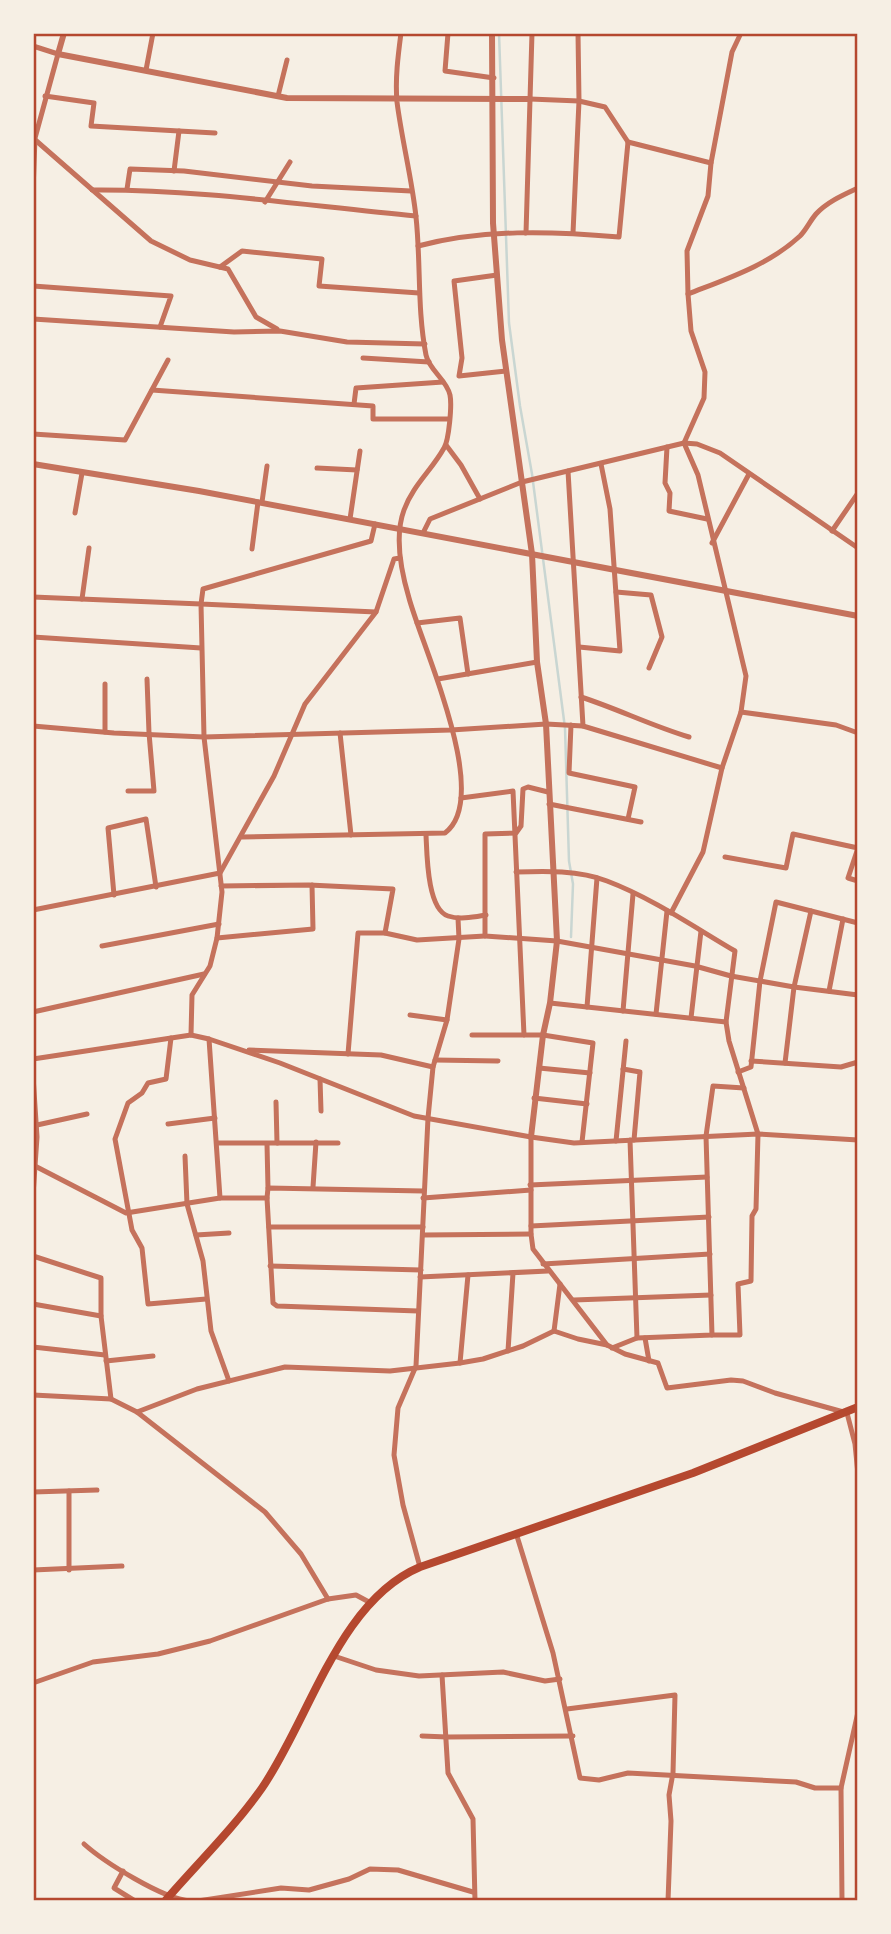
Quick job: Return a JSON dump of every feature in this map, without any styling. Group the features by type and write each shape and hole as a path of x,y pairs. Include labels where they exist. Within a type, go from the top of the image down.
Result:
{"main road":[{"path":"167,1898 262,1788 362,1610 397,1578 420,1567 693,1473 858,1407"}],"street":[{"path":"33,191 34,138 64,33"},
{"path":"146,70 153,33"},
{"path":"242,836 426,835 445,833 454,827 459,816 460,752 451,730 438,679 417,623 400,558 399,529 404,510 417,483 446,445 450,394 426,358 419,293 416,216 397,100 397,61 401,33"},
{"path":"449,33 445,71 494,78"},
{"path":"492,33 496,275 506,371 532,554 537,662 546,724 557,941 534,1098 531,1137 531,1234 533,1249 543,1264 575,1300 609,1347"},
{"path":"526,233 532,33"},
{"path":"573,233 579,101 578,33"},
{"path":"656,1014 669,912 703,852 722,768 741,712 746,677 698,475 684,443 704,398 705,372 691,331 688,251 708,196 711,163 732,52 741,33"},
{"path":"33,46 58,54 278,96 579,101 605,107 628,142 619,237 573,233 495,233 449,238 418,246"},
{"path":"278,96 287,60"},
{"path":"46,96 94,103 91,125 215,133"},
{"path":"174,171 179,131"},
{"path":"34,138 151,241 190,260 228,270 256,317 280,331"},
{"path":"628,142 711,163"},
{"path":"265,202 290,162"},
{"path":"127,189 130,169 174,171 312,186 411,191"},
{"path":"688,294 742,274 786,247 801,235 817,213 858,188"},
{"path":"92,190 127,189 416,216"},
{"path":"220,267 242,251 322,259 319,286 419,293"},
{"path":"496,275 454,281 462,358 458,376 506,371"},
{"path":"33,286 171,296 160,327"},
{"path":"33,319 234,332 280,331 347,342 425,344"},
{"path":"363,358 429,362"},
{"path":"33,434 125,440 167,360"},
{"path":"354,404 356,388 443,383"},
{"path":"152,390 373,406 373,419 449,419"},
{"path":"422,533 430,519 522,482 684,443 697,444 720,453 858,548"},
{"path":"446,445 461,464 480,499"},
{"path":"667,447 665,483 670,494 669,511 707,519"},
{"path":"350,519 360,451"},
{"path":"33,464 260,502 858,616"},
{"path":"579,647 620,651 610,509 601,464"},
{"path":"252,549 267,466"},
{"path":"317,468 357,470"},
{"path":"568,471 583,726"},
{"path":"75,513 82,473"},
{"path":"712,543 749,474"},
{"path":"832,531 858,493"},
{"path":"191,1035 192,995 210,966 217,938 222,892 204,737 201,648 203,589 371,541 374,524"},
{"path":"82,599 89,548"},
{"path":"33,910 220,873 274,776 305,704 376,612 394,559 400,558"},
{"path":"615,592 650,595 662,637 649,668"},
{"path":"33,597 376,612"},
{"path":"417,623 460,618 468,674"},
{"path":"33,637 201,648"},
{"path":"438,679 537,662"},
{"path":"128,791 154,790 147,678"},
{"path":"105,684 105,732"},
{"path":"581,697 689,737"},
{"path":"741,712 836,725 858,733"},
{"path":"33,726 204,737 571,725 583,726 722,768"},
{"path":"571,725 569,773 635,787 628,819"},
{"path":"340,733 351,835"},
{"path":"485,936 485,834 514,833 520,830 523,789 528,787 548,792"},
{"path":"461,798 513,792 524,1035"},
{"path":"549,804 641,822"},
{"path":"114,895 107,828 146,819 156,887"},
{"path":"725,857 786,868 793,834 858,848 848,878 858,881"},
{"path":"426,835 432,893 439,910 445,915 458,918 486,915"},
{"path":"516,872 553,870 606,880 669,912 735,951 726,1021 729,1041 758,1134 751,1280 738,1284 740,1335 637,1338 609,1347"},
{"path":"587,1007 597,878"},
{"path":"221,886 393,889 385,933"},
{"path":"217,938 313,929 312,886"},
{"path":"623,1011 633,894"},
{"path":"738,1072 751,1067 760,981 776,902 858,923"},
{"path":"785,1063 794,987 811,911"},
{"path":"420,1567 403,1505 394,1455 398,1408 416,1367 428,1118 433,1067 447,1020 459,939 458,918"},
{"path":"829,991 843,919"},
{"path":"102,946 219,924"},
{"path":"691,1018 701,931"},
{"path":"348,1054 358,933 385,933 417,940 485,936 557,941 695,966 760,981 858,995"},
{"path":"33,1012 204,974"},
{"path":"550,1003 726,1021"},
{"path":"410,1015 447,1020"},
{"path":"33,1059 191,1035 240,1049 414,1116 531,1137 582,1142 758,1134 858,1140"},
{"path":"472,1035 543,1035 593,1043 582,1142"},
{"path":"171,1038 166,1079 148,1083 142,1093 128,1103 115,1139 132,1230 142,1248 148,1304 206,1299"},
{"path":"209,1039 220,1198"},
{"path":"616,1141 626,1041"},
{"path":"240,1049 381,1055 433,1067"},
{"path":"435,1060 498,1061"},
{"path":"751,1061 841,1067 858,1062"},
{"path":"540,1068 590,1073"},
{"path":"623,1069 640,1072 632,1140 637,1338"},
{"path":"33,1076 37,1125 33,1195"},
{"path":"320,1079 321,1111"},
{"path":"712,1335 706,1136 713,1086 744,1087"},
{"path":"534,1098 587,1104"},
{"path":"276,1102 277,1143"},
{"path":"37,1125 87,1114"},
{"path":"168,1124 215,1118"},
{"path":"313,1187 316,1142"},
{"path":"217,1143 338,1143"},
{"path":"267,1144 271,1300 277,1306 418,1311"},
{"path":"185,1156 187,1203 203,1261 211,1331 229,1381"},
{"path":"35,1166 126,1213 220,1198 267,1198"},
{"path":"268,1188 313,1187 423,1194 707,1177"},
{"path":"531,1226 709,1217"},
{"path":"268,1227 423,1227"},
{"path":"195,1235 229,1233"},
{"path":"423,1235 531,1234"},
{"path":"543,1264 710,1254"},
{"path":"33,1256 101,1278 101,1316 111,1399"},
{"path":"270,1266 421,1270"},
{"path":"420,1277 548,1271"},
{"path":"508,1351 513,1273"},
{"path":"460,1363 468,1275"},
{"path":"554,1331 560,1284"},
{"path":"575,1300 711,1295"},
{"path":"33,1304 101,1316"},
{"path":"137,1412 185,1393 285,1367 390,1371 460,1363 508,1351 554,1331 658,1363 667,1388 743,1381 847,1413 855,1444 858,1474"},
{"path":"645,1338 649,1361"},
{"path":"33,1348 105,1358 153,1356"},
{"path":"33,1395 111,1399 137,1412 265,1512 301,1554 328,1599"},
{"path":"33,1492 97,1490"},
{"path":"69,1491 69,1570"},
{"path":"858,1520 858,1667"},
{"path":"516,1533 560,1679 580,1778 598,1780 628,1773 673,1773 796,1782 815,1788 841,1788"},
{"path":"33,1570 122,1566"},
{"path":"33,1683 93,1662 158,1654 211,1641 328,1599 356,1595 369,1602"},
{"path":"334,1656 376,1670 419,1676 503,1672 545,1681 560,1679"},
{"path":"442,1675 448,1773 473,1819 475,1901"},
{"path":"567,1709 675,1695 673,1773 669,1795 671,1821 668,1901"},
{"path":"842,1901 841,1788 858,1712"},
{"path":"422,1736 573,1736"},
{"path":"84,1844 96,1855 167,1898 190,1901"},
{"path":"198,1901 281,1888 309,1890 349,1880 370,1869 398,1870 473,1892"},
{"path":"123,1871 114,1888 135,1901"}],"waterway":[{"path":"499,33 509,323 532,474 565,728 569,861 573,884 571,937"}]}
